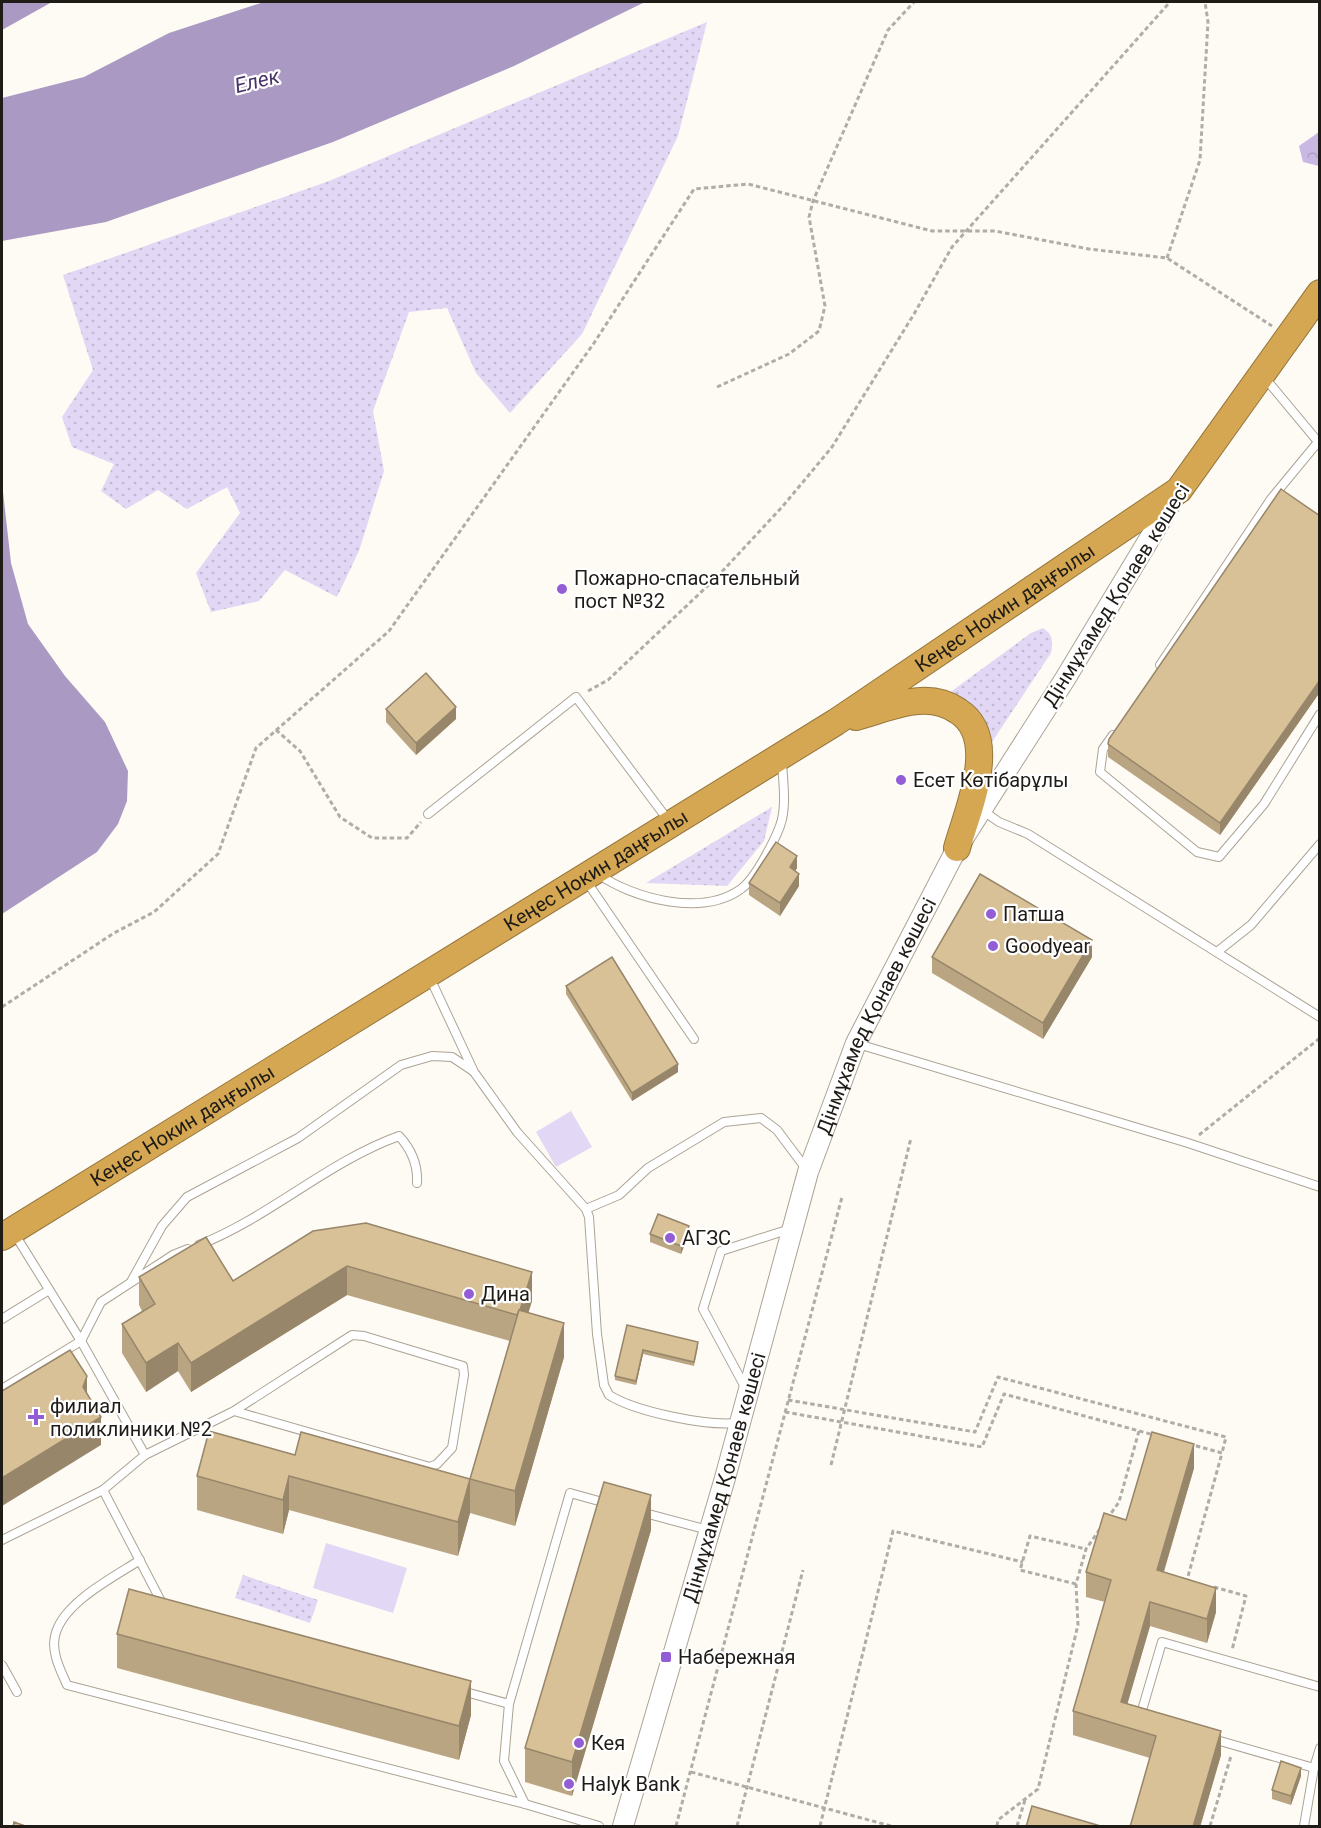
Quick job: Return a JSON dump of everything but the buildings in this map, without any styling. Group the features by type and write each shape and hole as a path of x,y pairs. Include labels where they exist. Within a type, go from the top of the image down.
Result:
{"highway":[{"name":"Дінмұхамед Қонаев көшесі","path":"1179,490 1320,293"},
{"name":"Кеңес Нокин даңғылы","path":"7,1234 836,722 1179,490"},
{"path":"836,722 922,701 946,704 970,721 978,740 979,767 957,848"}],"street":[{"name":"Дінмұхамед Қонаев көшесі","path":"623,1827 808,1172 856,1043 957,848 1179,490"}],"lane":[{"path":"1155,672 1271,499 1319,443 1262,374"},
{"path":"429,814 576,697 671,824"},
{"path":"1116,730 1103,749 1100,772 1197,852 1219,857 1264,804 1320,714"},
{"path":"589,875 645,898 680,903 719,899 742,888 767,853 781,825 784,791 782,756"},
{"path":"982,810 999,822 1028,834 1320,1017"},
{"path":"1217,952 1251,925 1320,844"},
{"path":"589,875 694,1039"},
{"path":"428,974 474,1072 517,1132 586,1209 590,1223 597,1334 604,1385 609,1395 649,1411 722,1424 739,1422"},
{"path":"856,1043 1188,1143 1320,1187"},
{"path":"130,1282 162,1226 187,1197 298,1138 401,1065 432,1056 452,1057 474,1072"},
{"path":"586,1209 619,1196 648,1168 724,1122 761,1118 777,1130 808,1172"},
{"path":"2,1389 81,1341 101,1302 130,1282 173,1255 226,1234 365,1148 399,1136 408,1146 418,1169 417,1183"},
{"path":"747,1391 703,1309 721,1251 793,1228"},
{"path":"7,1234 49,1290 81,1341 145,1455"},
{"path":"2,1319 49,1290"},
{"path":"2,1540 103,1490 145,1455 234,1411 352,1335 364,1336 462,1366 464,1375 452,1448 437,1464 430,1467 234,1411"},
{"path":"103,1490 166,1610"},
{"path":"525,1804 504,1761 509,1704 570,1493 617,1506"},
{"path":"628,1509 708,1530"},
{"path":"140,1560 91,1592 68,1613 55,1636 56,1660 67,1685 525,1804 599,1827"},
{"path":"1150,1721 1140,1718 1162,1642 1320,1687"},
{"path":"2,1665 17,1692"},
{"path":"452,1688 509,1704"},
{"path":"1202,1736 1314,1768"},
{"path":"1304,1827 1314,1768 1320,1748"}],"path":[{"path":"717,387 789,354 819,332 825,306 809,218 813,201 888,30 914,2"},
{"path":"576,697 608,680 716,578 797,489 832,447 914,314 952,247 1170,2"},
{"path":"1167,258 1200,160 1208,22 1206,2"},
{"path":"2,1006 114,933 153,912 218,854 256,748 389,631 594,343 694,189 748,184 932,231 995,231 1089,249 1167,258 1288,337"},
{"path":"276,730 300,751 340,817 372,838 407,838 429,814"},
{"path":"1188,1143 1320,1038"},
{"path":"831,1465 911,1138"},
{"path":"676,1827 842,1197"},
{"path":"788,1400 975,1432 998,1377 1226,1437 1187,1580 1197,1582"},
{"path":"785,1412 982,1447 1004,1394 1160,1437"},
{"path":"997,1827 999,1820 1038,1789 1076,1636 1078,1625 1076,1584 1086,1549 1119,1502 1139,1431"},
{"path":"1191,1445 1222,1453"},
{"path":"820,1827 893,1531 1023,1562"},
{"path":"1076,1584 1020,1570 1030,1536 1086,1549"},
{"path":"737,1827 803,1570"},
{"path":"1207,1585 1246,1596 1229,1661"},
{"path":"1210,1827 1234,1745"},
{"path":"691,1772 891,1827"},
{"path":"1017,1827 1025,1800"}],"shaded area":[{"path":"707,22 678,136 582,334 510,413 476,373 447,308 409,312 373,411 384,471 359,551 337,597 285,570 259,601 211,612 196,573 240,513 227,487 187,509 158,490 126,509 101,491 114,464 72,447 62,417 93,370 63,275 329,181"},
{"path":"1043,628 1052,639 1051,653 988,748 945,696 1031,633"},
{"path":"772,807 764,841 727,886 646,883"},
{"path":"571,1111 592,1147 556,1167 536,1132"},
{"path":"326,1543 407,1568 393,1613 313,1588"},
{"path":"243,1575 318,1600 310,1623 235,1598"}],"green space":[{"path":"1319,132 1319,166 1303,162 1299,146"}],"water":[{"path":"2,2 52,2 2,30"},
{"name":"Елек","path":"264,2 645,2 514,66 333,142 106,222 2,241 2,98 84,77 169,33"},
{"path":"2,483 11,563 28,624 65,676 105,722 128,771 127,801 118,824 97,852 2,914"}],"place":[{"name":"Пожарно-спасательный пост №32","path":"562,589"},
{"name":"Есет Көтібарұлы","path":"901,780"},
{"name":"Патша","path":"991,914"},
{"name":"Goodyear","path":"993,946"},
{"name":"АГЗС","path":"670,1238"},
{"name":"Дина","path":"469,1294"},
{"name":"филиал поликлиники №2","path":"36,1417"},
{"name":"Набережная","path":"666,1657"},
{"name":"Кея","path":"579,1743"},
{"name":"Halyk Bank","path":"569,1784"}]}
